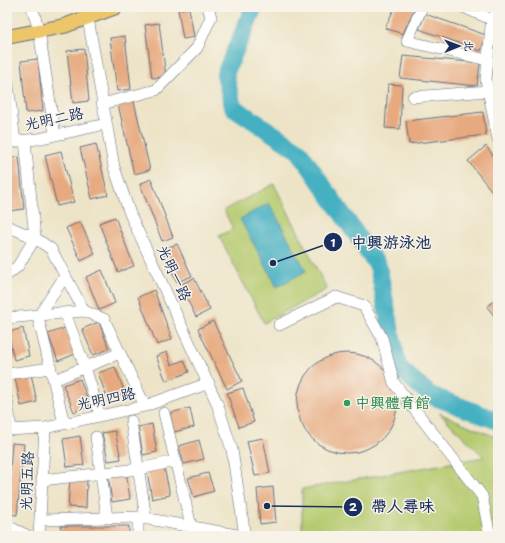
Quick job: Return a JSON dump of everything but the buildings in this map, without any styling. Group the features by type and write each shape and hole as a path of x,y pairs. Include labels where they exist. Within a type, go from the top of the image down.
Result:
{"main road":[{"path":"7,37 64,26 88,12 116,7"}],"street":[{"path":"32,7 39,31 55,135"},
{"path":"102,104 156,90 198,48 211,17 208,7"},
{"path":"422,7 407,41 487,60"},
{"path":"463,7 493,20"},
{"path":"498,8 493,20 487,60 488,91 498,139"},
{"name":"光明一路","path":"88,12 102,104 114,167 130,214 209,384 232,450 245,536"},
{"path":"7,77 15,142 35,238 18,266 7,275"},
{"path":"413,96 488,91"},
{"name":"光明二路","path":"15,142 106,124"},
{"path":"7,226 35,238 51,249 84,311"},
{"path":"64,423 38,317 65,276"},
{"path":"279,325 336,297 364,306 382,338 394,383 482,496 490,536"},
{"path":"7,318 38,317 84,311 104,319 145,406"},
{"path":"65,313 86,367 100,416"},
{"path":"54,380 120,354"},
{"path":"7,374 51,368"},
{"name":"光明四路","path":"9,430 45,428 145,406 209,384"},
{"path":"7,399 9,430"},
{"path":"164,413 191,526"},
{"path":"131,421 139,469 142,518 138,536"},
{"name":"光明五路","path":"39,536 45,428"},
{"path":"96,436 107,518"},
{"path":"42,480 139,469 176,461"},
{"path":"41,520 142,518 242,536"},
{"path":"7,526 28,536"}],"green space":[{"path":"274,184 327,289 264,323 219,236 233,229 224,210"},
{"path":"439,413 498,438 498,536 302,536 302,489 484,457"}],"water":[{"path":"269,203 306,271 277,287 240,219"}],"waterway":[{"path":"254,7 225,74 233,107 299,151 378,266 398,367 430,395 498,421"}],"place":[{"name":"中興游泳池","path":"273,263"},
{"name":"中興體育館","path":"347,403"},
{"name":"帶人尋味","path":"267,506"}]}
